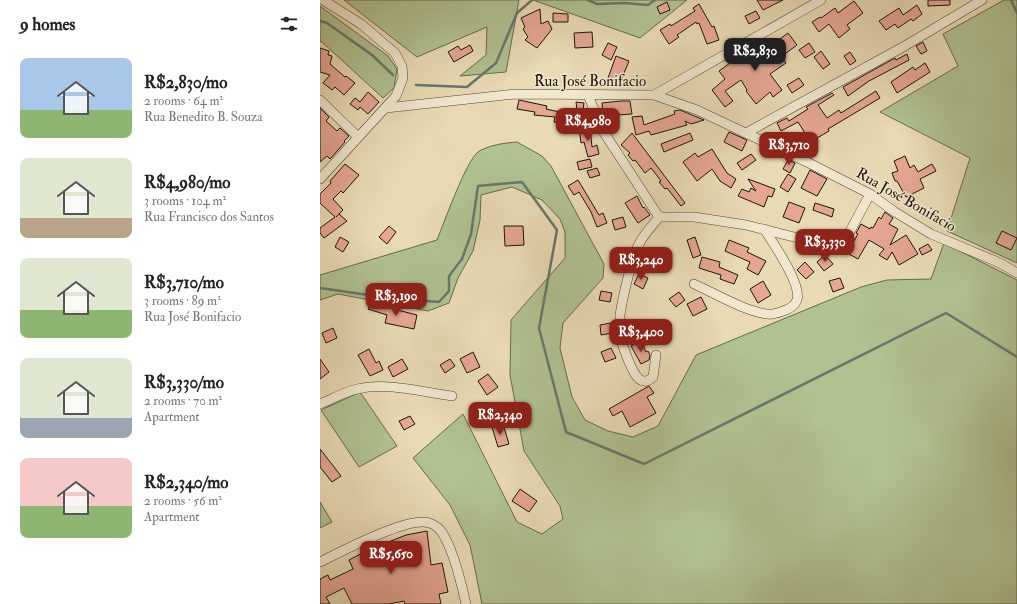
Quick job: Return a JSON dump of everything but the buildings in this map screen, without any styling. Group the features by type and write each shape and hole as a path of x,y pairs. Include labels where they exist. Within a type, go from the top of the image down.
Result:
{"street":[{"path":"320,179 396,96 403,78 399,60 395,53 361,24 323,0"},
{"path":"654,96 821,0"},
{"path":"746,133 903,47 982,0"},
{"name":"Rua José Bonifacio","path":"386,108 515,94 654,96 697,110 746,133 870,194 895,212 931,234 1000,263 1017,273"},
{"path":"588,95 603,130 659,217"},
{"path":"320,100 358,137"},
{"path":"659,217 694,217 764,229 827,244 840,242 848,235 870,194"},
{"path":"656,355 653,377 649,381 644,381 638,378 624,349 620,335 620,314 627,282 638,246 645,234 659,217"},
{"path":"694,284 750,310 768,314 778,313 792,307 797,300 798,292 782,256 764,229"},
{"path":"320,404 351,391 373,387 452,396"},
{"path":"320,562 399,527 424,522 433,524 441,531 448,544 466,604"}],"green space":[{"path":"344,0 519,0 506,72 460,76 486,55 487,27 417,57"},
{"path":"533,0 687,0 640,38"},
{"path":"1004,0 1017,0 1017,263 947,231 970,158 880,112 958,66 943,34"},
{"path":"320,6 388,56 397,69 394,88 383,98 322,42 320,42"},
{"path":"517,142 542,156 551,166 604,264 603,278 563,323 560,348 572,397 585,420 608,431 633,437 658,426 696,355 861,287 887,280 931,279 944,243 1017,280 1017,604 482,604 470,545 450,505 413,458 463,414 517,522 542,534 563,519 560,506 524,451 510,375 511,320 565,258 565,232 560,219 542,200 512,187 481,195 480,220 473,251 458,278 449,303 428,311 338,294 320,300 320,275 437,240 462,179 473,158 478,152 492,146"},
{"path":"360,392 397,446 359,467 321,410"},
{"path":"320,502 332,522 320,528"}],"waterway":[{"path":"416,85 467,87 496,63 517,13 532,0"},
{"path":"588,0 597,4 625,3 648,5 655,0"},
{"path":"1011,0 1017,13"},
{"path":"320,21 327,23 372,55 393,75"},
{"path":"320,288 389,298 439,302 449,291 449,276 462,259 471,234 478,186 522,182 557,230 539,328 566,432 644,464 946,313 1017,357"}]}
